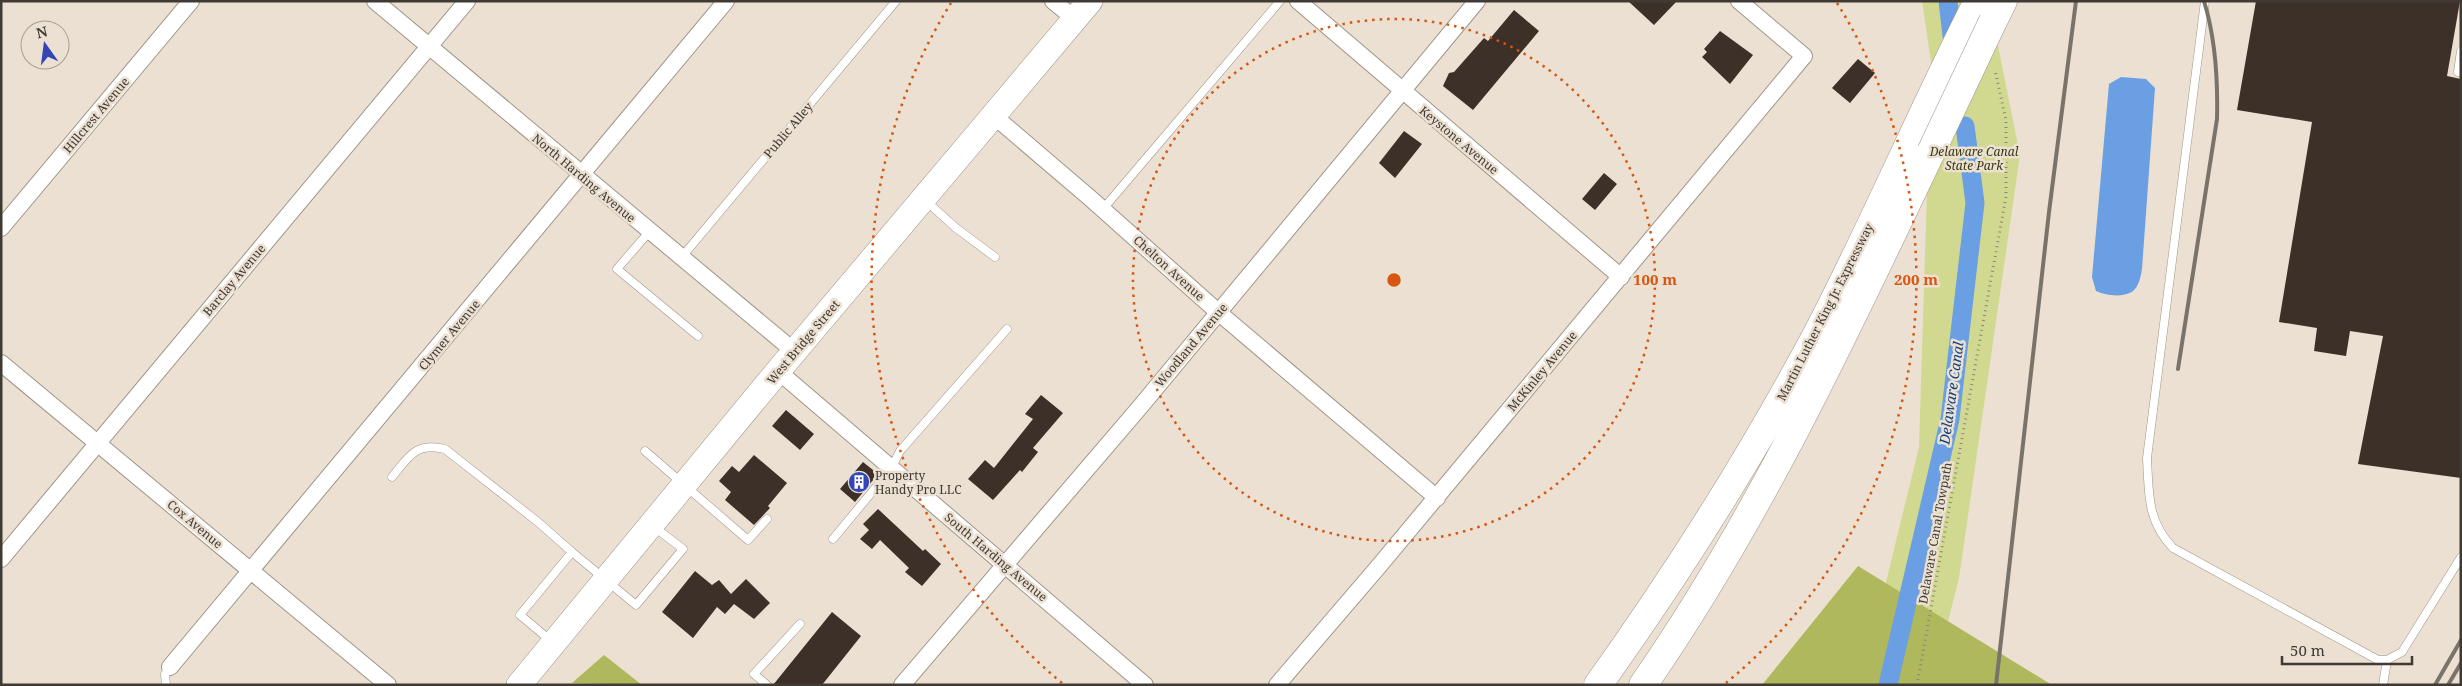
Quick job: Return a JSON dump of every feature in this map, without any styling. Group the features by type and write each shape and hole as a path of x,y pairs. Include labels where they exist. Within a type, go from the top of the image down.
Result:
{"highway":[{"name":"Martin Luther King Jr. Expressway","path":"1643,685 1719,567 1782,457 1840,343 1978,1"},
{"name":"Martin Luther King Jr. Expressway","path":"1598,685 1690,549 1779,403 2003,1"}],"main road":[{"name":"West Bridge Street","path":"519,685 778,371 1083,10"}],"street":[{"name":"Hillcrest Avenue","path":"1,228 191,1"},
{"name":"North Harding Avenue","path":"376,1 649,232 795,352"},
{"name":"Barclay Avenue","path":"1,559 467,1"},
{"name":"Clymer Avenue","path":"170,667 726,1"},
{"path":"1053,1 1083,10"},
{"name":"Keystone Avenue","path":"1298,1 1402,92 1621,277"},
{"name":"Woodland Avenue","path":"902,685 1218,312 1477,1"},
{"name":"McKinley Avenue","path":"1277,685 1437,498 1804,56 1739,1"},
{"name":"Chelton Avenue","path":"994,116 1103,209 1218,312 1437,498"},
{"name":"Cox Avenue","path":"1,363 388,685"},
{"name":"South Harding Avenue","path":"778,371 1145,685"}],"lane":[{"name":"Public Alley","path":"681,258 896,1"},
{"path":"1103,209 1280,1"},
{"path":"2205,1 2146,458 2149,501 2153,521 2161,536 2173,548 2378,660 2388,660 2402,652 2461,558"},
{"path":"2461,51 2458,72 2461,72"},
{"path":"924,199 956,228 996,257"},
{"path":"649,232 618,269 698,336"},
{"path":"833,538 891,469 900,451 1007,329"},
{"path":"392,477 419,448 430,446 445,449 538,522 636,605 683,548 652,524"},
{"path":"645,451 748,540 767,519"},
{"path":"554,643 520,615 572,552"},
{"path":"767,685 754,674 800,624"},
{"path":"2383,685 2388,660"},
{"path":"166,685 165,674 170,667"}],"path":[{"name":"Delaware Canal Towpath","path":"1916,685 2006,198 2006,120 1994,65"}],"green space":[{"name":"Delaware Canal State Park","path":"1922,1 1989,1 2020,155 1959,578 1932,685 1861,685 1919,447 1931,62"},
{"path":"1858,566 2052,685 1762,685"},
{"path":"604,655 642,685 572,683"}],"water":[{"path":"2121,77 2146,79 2155,88 2142,269 2135,289 2125,295 2113,295 2096,291 2092,277 2109,84"}],"building":[{"path":"1628,1 1677,1 1654,25"},
{"path":"2256,1 2460,1 2447,76 2461,79 2461,478 2358,464 2383,336 2350,331 2346,356 2314,351 2317,328 2279,322 2312,122 2237,110"},
{"path":"1514,10 1539,31 1473,110 1443,86 1449,73 1454,72 1484,38 1488,41"},
{"path":"1720,31 1753,55 1730,84 1702,57 1707,52 1704,49"},
{"path":"1858,59 1875,73 1850,103 1832,88"},
{"path":"1404,131 1422,144 1395,178 1379,163"},
{"path":"1604,173 1617,184 1595,210 1582,199"},
{"path":"1041,395 1063,413 1033,448 1038,452 1022,472 1020,470 993,500 968,479 985,460 994,468 1033,419 1025,414"},
{"path":"786,410 814,434 800,450 772,426"},
{"path":"754,455 787,483 768,506 770,508 754,525 725,500 731,492 719,481 732,466 739,472"},
{"name":"Property Handy Pro LLC","path":"863,462 878,474 855,502 840,489"},
{"path":"878,509 923,551 925,549 941,564 922,586 905,572 909,568 880,540 872,549 860,539 869,530 863,524"},
{"path":"695,571 712,585 719,580 731,594 746,579 770,603 754,619 734,604 725,614 717,607 693,638 662,612"},
{"path":"832,612 861,636 822,685 773,685"}],"waterway":[{"name":"Delaware Canal","path":"1948,1 1952,36"},
{"name":"Delaware Canal","path":"1888,685 1950,419 1975,203 1965,126"}],"railway":[{"path":"1996,685 2049,212 2076,1"},
{"path":"2178,369 2217,119 2215,60 2211,30 2204,1"},
{"path":"2435,685 2461,640"},
{"path":"2448,685 2461,663"}],"place":[{"name":"Property Handy Pro LLC","path":"859,482"}]}
